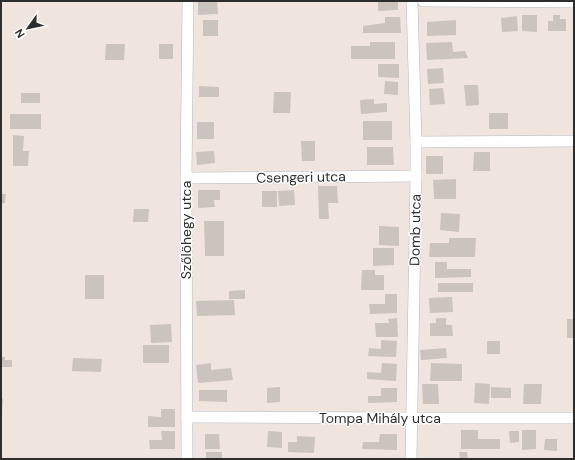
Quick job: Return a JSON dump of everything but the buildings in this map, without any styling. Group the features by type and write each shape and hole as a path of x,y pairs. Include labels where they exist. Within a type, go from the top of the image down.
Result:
{"street":[{"name":"Szőlöhegy utca","path":"187,459 186,178 188,1"},
{"name":"Domb utca","path":"411,459 416,176 412,1"},
{"path":"423,1 574,2"},
{"path":"416,142 574,141"},
{"name":"Csengeri utca","path":"186,178 416,176"},
{"name":"Tompa Mihály utca","path":"187,417 574,418"}]}
